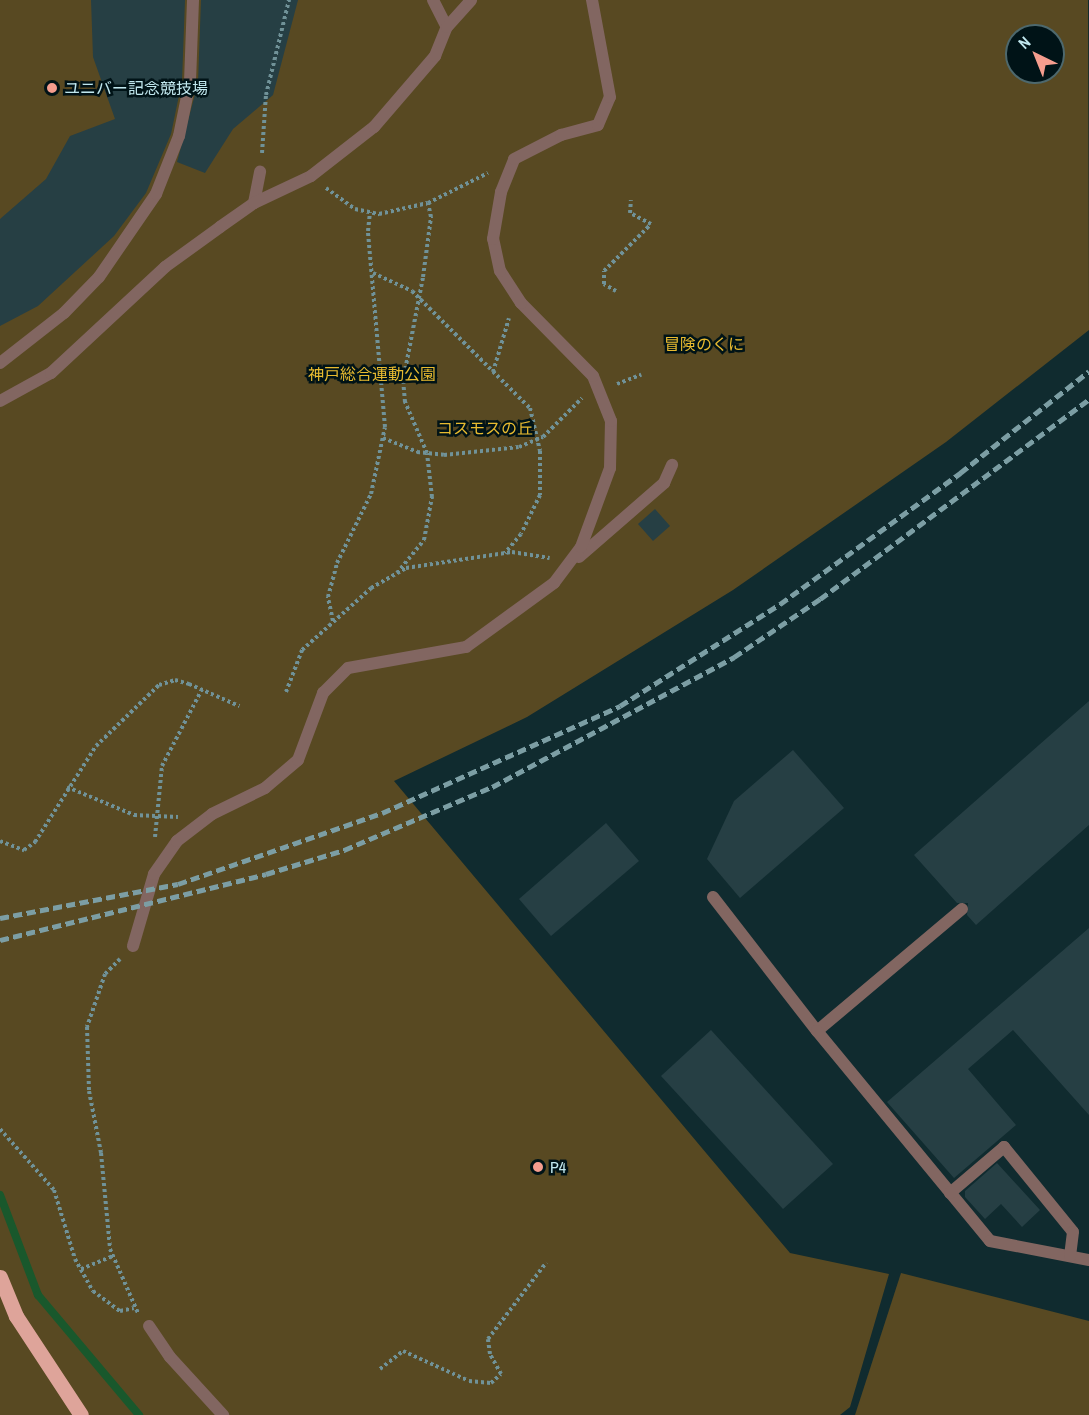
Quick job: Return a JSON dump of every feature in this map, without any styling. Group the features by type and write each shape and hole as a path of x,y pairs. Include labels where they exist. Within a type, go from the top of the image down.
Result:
{"main road":[{"path":"0,1277 16,1316 81,1415"}],"street":[{"path":"0,363 64,313 99,277 156,194 179,136 190,82 193,0"},
{"path":"433,0 447,27"},
{"path":"0,401 51,373 165,267 254,203 311,176 374,127 435,56 447,27 471,0"},
{"path":"133,946 154,874 177,841 201,823 265,788 298,760 323,693 348,668 466,647 536,598 582,547 610,468 611,421 602,389 590,373 514,293 500,271 493,239 501,192 514,159 561,135 598,125 610,97 592,0"},
{"path":"254,203 260,172"},
{"path":"566,567 648,499 664,483 672,465"},
{"path":"713,897 817,1031 990,1241 1089,1260"},
{"path":"817,1031 962,909"},
{"path":"950,1193 1004,1147 1073,1232 1070,1256"},
{"path":"149,1326 170,1357 223,1415"}],"path":[{"path":"260,172 266,95 289,0"},
{"path":"311,176 355,209 370,212 428,203 514,159"},
{"path":"616,291 604,284 604,271 651,224 630,213 631,200"},
{"path":"286,692 302,650 333,621 397,573 424,540 429,520 427,453 405,402 403,381 420,298 431,217 428,203"},
{"path":"333,621 328,597 337,563 371,494 383,438 370,212"},
{"path":"373,273 420,298 530,408 538,439 540,495 521,534 504,553"},
{"path":"493,372 514,293"},
{"path":"383,438 427,453 486,452 538,439 566,417 583,396 590,373"},
{"path":"602,389 642,375"},
{"path":"397,573 504,553 534,553 566,567"},
{"path":"0,842 24,850 35,842 67,787 96,746 159,685 175,680 202,689 239,706"},
{"path":"154,874 156,815 162,766 202,689"},
{"path":"67,787 135,814 156,815 201,823"},
{"path":"0,1129 54,1190 81,1269 93,1291 120,1311 134,1308 113,1256 89,1091 87,1027 105,974 133,946"},
{"path":"81,1269 113,1256"},
{"path":"380,1369 404,1351 469,1381 491,1383 501,1374 490,1354 488,1339 546,1263"}],"green space":[{"name":"神戸総合運動公園","path":"0,0 1088,0 1089,330 946,442 733,590 527,717 394,781 790,1253 889,1274 850,1407 840,1415 0,1415"},
{"path":"901,1273 1089,1321 1089,1415 855,1415"}],"building":[{"path":"91,0 185,0 182,81 171,134 146,193 114,236 38,306 0,326 0,219 46,179 70,136 115,119 93,57"},
{"path":"201,0 298,0 273,95 233,129 205,173 177,162 198,83"},
{"path":"655,509 670,526 653,541 638,524"},
{"path":"1089,701 1089,825 976,925 967,915 968,903 957,903 914,855"},
{"path":"793,750 844,808 740,898 707,859 734,801"},
{"path":"606,823 639,861 551,936 519,899"},
{"path":"1089,928 1089,1115 1013,1030 968,1069 1016,1125 954,1178 887,1102"},
{"path":"711,1030 833,1164 783,1209 661,1076"},
{"path":"997,1163 1040,1210 1022,1227 1001,1204 985,1219 965,1197 965,1191"}],"waterway":[{"path":"0,1195 38,1295 139,1415"}],"railway":[{"path":"0,918 178,884 382,813 620,706 780,604 960,473 1089,371"},
{"path":"0,940 266,874 344,850 492,787 734,657 820,599 1089,399"}],"place":[{"name":"ユニバー記念競技場","path":"52,88"},
{"name":"P4","path":"538,1167"}],"park label":[{"name":"冒険のくに","path":"704,344"},
{"name":"コスモスの丘","path":"485,428"}]}
